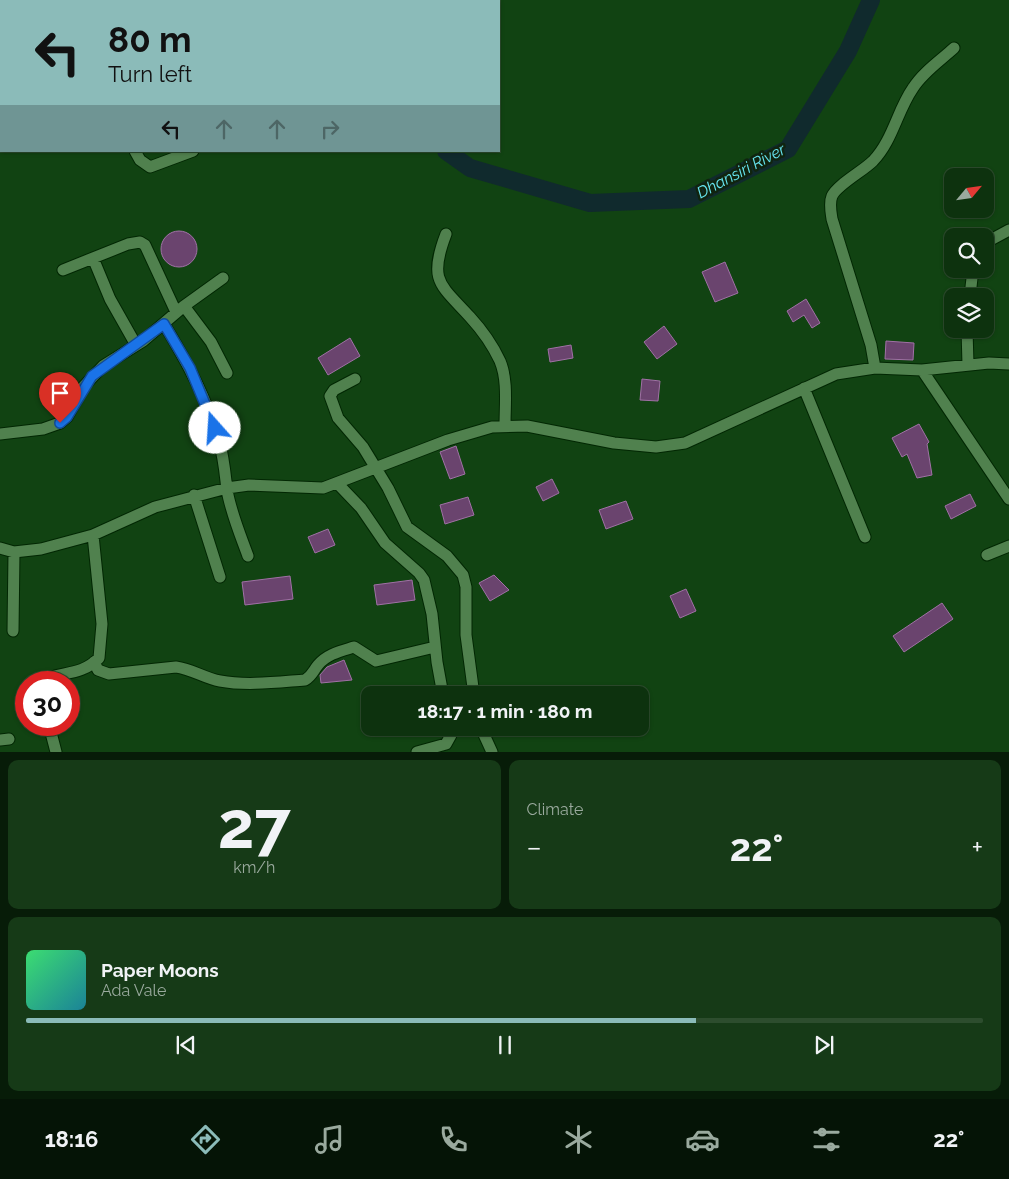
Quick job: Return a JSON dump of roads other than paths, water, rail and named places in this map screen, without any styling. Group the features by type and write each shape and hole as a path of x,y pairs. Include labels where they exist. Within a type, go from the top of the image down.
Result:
{"street":[{"path":"875,368 871,345 832,219 830,208 832,196 838,188 862,171 883,149 912,89 919,79 954,48"},
{"path":"136,152 140,160 150,167 190,152"},
{"path":"994,238 1009,230"},
{"path":"446,234 439,254 438,276 446,291 470,317 499,360 505,386 505,425"},
{"path":"63,270 135,242 145,245 180,309 211,342 227,373"},
{"path":"93,258 110,299 136,345"},
{"path":"0,434 44,428 60,423 67,417 92,376 116,357 136,345 180,309 223,278"},
{"path":"164,324 190,368 202,393 219,442 227,473 227,488 231,507 248,556"},
{"path":"967,338 968,365"},
{"path":"0,548 14,552 40,550 93,535 155,507 194,495 227,488 249,485 323,488 448,440 505,425 527,426 614,443 671,446 685,443 836,374 875,368 922,370 968,365 1009,364"},
{"path":"922,370 1009,500"},
{"path":"355,378 334,390 330,396 332,404 342,425 360,443 407,527 447,556 463,576 466,588 465,618 467,644 473,686"},
{"path":"804,388 865,537"},
{"path":"342,482 385,543 419,573 424,580 432,614 442,686"},
{"path":"194,495 220,577"},
{"path":"78,671 99,658 100,650 102,624 93,535"},
{"path":"987,555 1009,546"},
{"path":"13,631 14,552"},
{"path":"94,662 98,670 109,674 176,666 219,681 246,683 305,680 311,677 324,659 334,653 354,648 359,649 370,659 376,661 435,647"},
{"path":"52,736 56,752"},
{"path":"417,752 446,744 451,736"},
{"path":"485,736 492,752"}],"waterway":[{"name":"Dhansiri River","path":"447,152 470,168 590,203 689,199 788,149 848,51 871,0"}]}
